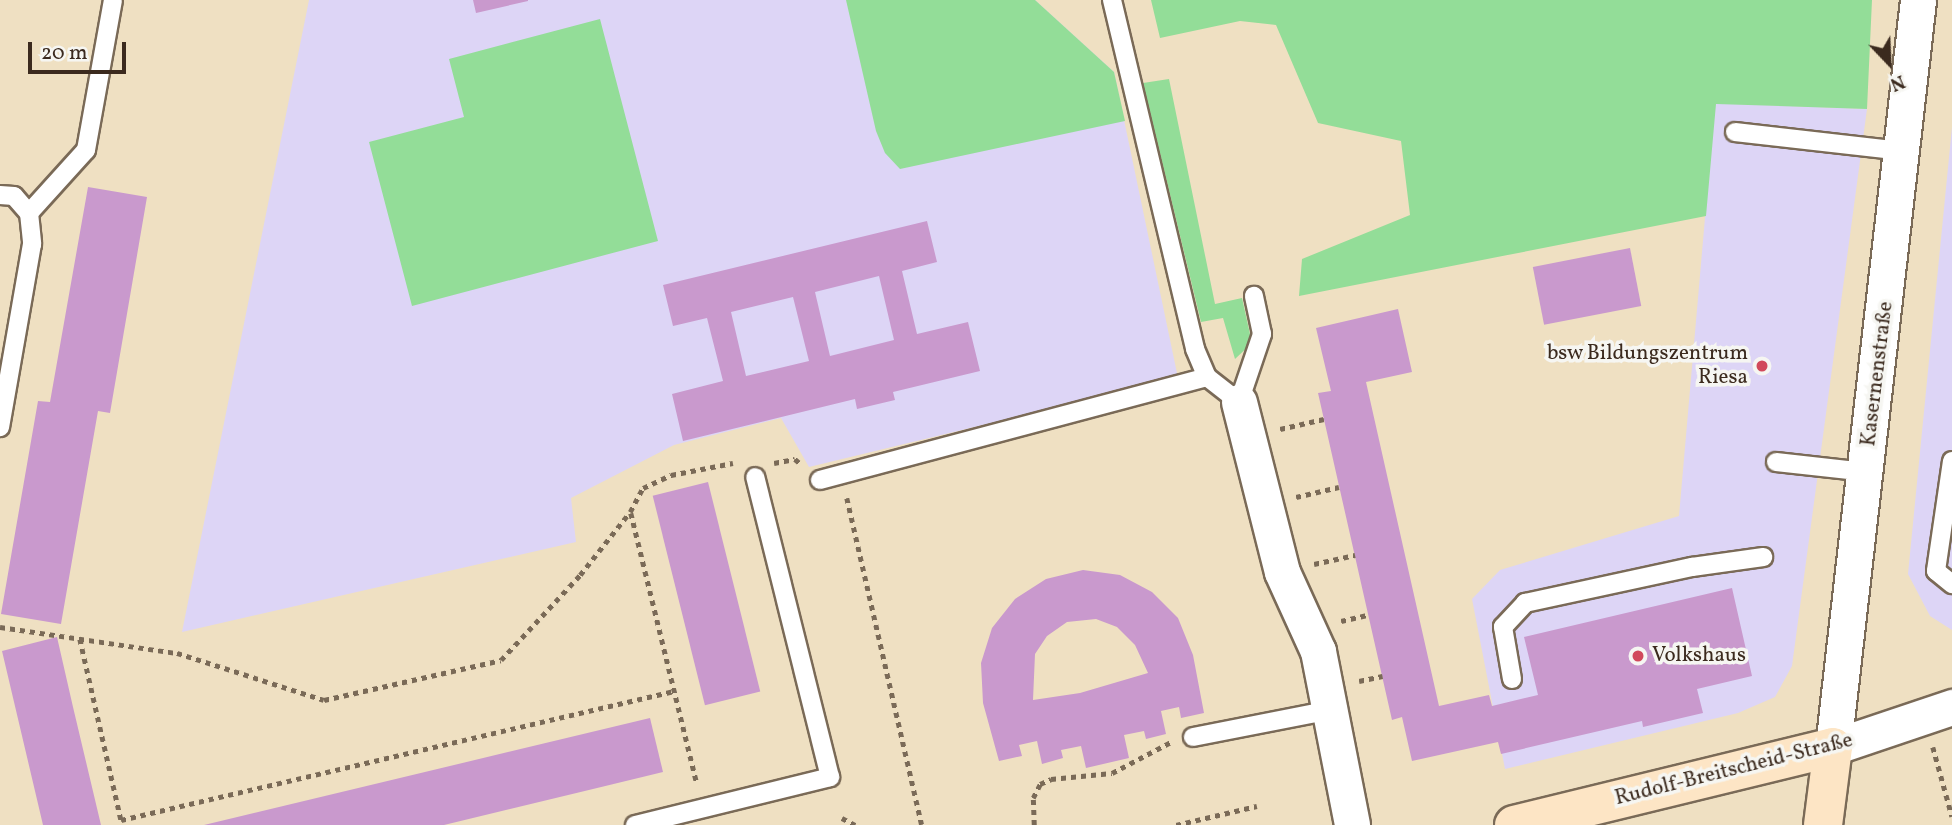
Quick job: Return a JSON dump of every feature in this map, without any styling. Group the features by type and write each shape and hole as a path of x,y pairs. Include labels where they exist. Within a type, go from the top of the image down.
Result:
{"main road":[{"name":"Rudolf-Breitscheid-Straße","path":"1514,825 1833,747"},
{"path":"1823,825 1833,747"}],"street":[{"name":"Kasernenstraße","path":"1833,747 1867,472 1917,0"},
{"path":"1240,402 1282,572 1318,651 1352,825"},
{"name":"Rudolf-Breitscheid-Straße","path":"1833,747 1939,711"}],"lane":[{"path":"29,213 86,150 113,0"},
{"path":"1112,0 1195,349 1207,377 1240,402 1262,334 1254,296"},
{"path":"1735,132 1903,151"},
{"path":"0,195 14,196 29,213 32,244 0,427"},
{"path":"820,480 1207,377"},
{"path":"1952,461 1936,570 1952,584"},
{"path":"1776,463 1867,472"},
{"path":"635,825 830,777 755,477"},
{"path":"1512,679 1503,627 1525,603 1692,567 1763,557"},
{"path":"1193,737 1330,710"}],"path":[{"path":"1248,436 1324,419"},
{"path":"0,627 177,653 324,700 501,660 580,575 630,512 643,488 671,475 733,463 755,477 769,464 795,459 820,480"},
{"path":"841,475 922,825"},
{"path":"1265,504 1339,487"},
{"path":"630,512 703,809"},
{"path":"80,639 121,820 674,691"},
{"path":"1939,711 1952,816"},
{"path":"1034,825 1033,798 1040,784 1051,779 1112,773 1163,744 1193,737"},
{"path":"1176,825 1257,806"},
{"path":"842,818 855,825"}],"shaded area":[{"path":"309,0 1035,0 1114,72 1178,378 809,467 781,418 674,445 571,498 576,542 182,632"},
{"name":"bsw Bildungszentrum Riesa","path":"1715,103 1867,109 1792,666 1775,697 1738,713 1505,769 1472,599 1500,570 1679,516"},
{"path":"1952,127 1952,630 1930,616 1908,574"}],"green space":[{"path":"846,0 1035,0 1114,72 1125,121 900,169 885,153 876,131"},
{"path":"1151,0 1872,0 1867,109 1716,104 1706,216 1299,296 1302,259 1410,215 1401,141 1318,123 1276,25 1240,21 1160,38"},
{"path":"600,19 658,241 412,306 369,142 464,117 449,59"},
{"path":"1169,79 1215,304 1242,298 1252,343 1235,359 1223,318 1201,322 1143,83"}],"building":[{"path":"473,0 528,0 528,1 476,13"},
{"path":"88,187 147,197 110,413 98,411 61,624 1,614 38,401 50,402"},
{"path":"927,221 937,262 902,271 917,334 968,322 980,371 893,392 895,400 857,409 855,399 683,441 672,394 723,381 707,318 673,326 663,285","holes":["879,276 894,340 830,356 815,292","793,297 809,361 746,376 731,312"]},
{"path":"1630,248 1641,306 1544,325 1533,267"},
{"path":"1398,309 1412,372 1366,382 1439,706 1489,695 1492,706 1538,695 1524,637 1732,588 1752,676 1697,689 1703,713 1643,727 1642,721 1501,754 1498,742 1412,761 1402,717 1392,720 1318,393 1331,391 1316,328"},
{"path":"708,482 760,692 705,705 653,496"},
{"path":"1083,570 1120,575 1152,592 1178,618 1193,655 1204,713 1181,718 1179,707 1161,711 1166,734 1146,739 1144,731 1124,735 1129,758 1086,768 1081,746 1061,750 1063,758 1042,764 1037,741 1019,745 1022,756 999,761 983,703 981,663 992,628 1015,599 1046,579","holes":["1096,619 1117,627 1135,645 1148,673 1080,693 1033,700 1035,654 1047,636 1067,622"]},
{"path":"57,637 101,825 43,825 2,651"},
{"path":"650,718 663,772 444,825 204,825"}],"place":[{"name":"bsw Bildungszentrum Riesa","path":"1762,366"},
{"name":"Volkshaus","path":"1638,656"}]}
